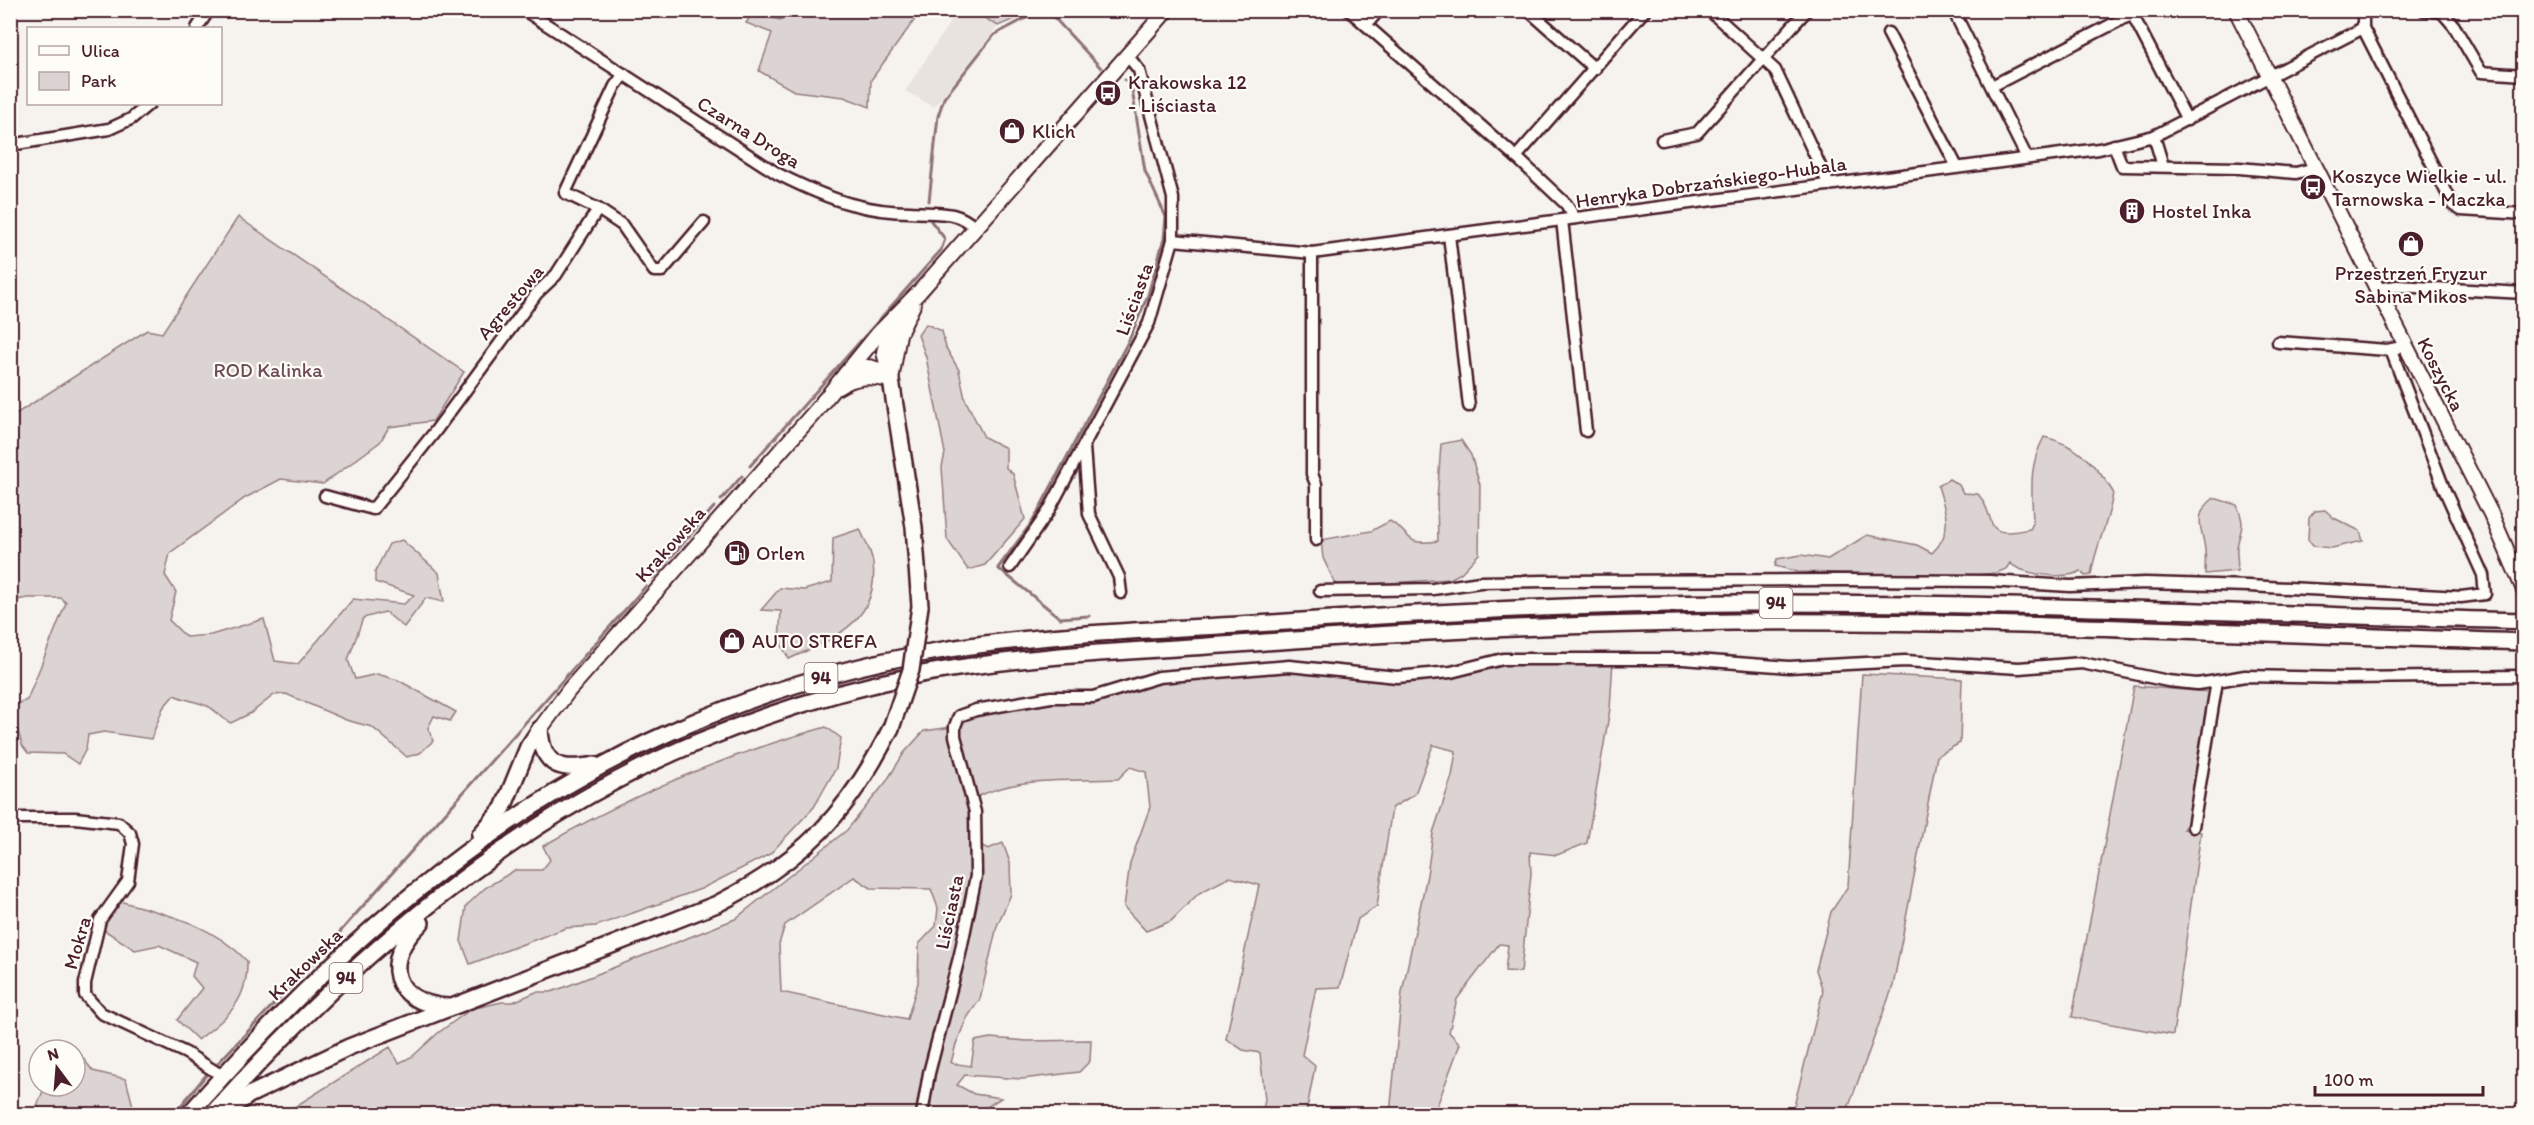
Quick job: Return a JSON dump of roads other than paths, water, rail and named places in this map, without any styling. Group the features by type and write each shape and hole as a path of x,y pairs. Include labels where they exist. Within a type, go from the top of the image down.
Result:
{"main road":[{"name":"Krakowska","path":"540,729 569,690 834,390 844,374 1167,10"},
{"name":"Koszycka","path":"2236,10 2375,289 2397,347 2491,514 2523,590"},
{"name":"Krakowska","path":"891,380 899,334 920,291"},
{"name":"Krakowska","path":"891,380 884,352 894,319"},
{"path":"223,1114 249,1095 284,1076 451,1007 717,904 767,876 810,843 845,806 870,769 891,728 911,670 920,606 914,527 891,380 880,370 871,367 856,368 844,374"},
{"name":"Krakowska","path":"834,390 850,379 863,376 891,380"},
{"name":"94","path":"461,855 537,804 622,755 740,704 860,668 932,652 1077,635 1464,610 1734,603 1896,604 2523,621"},
{"name":"94","path":"212,1114 320,1003 435,900 493,856 641,768 745,723 865,686 925,674 1011,662 1466,630 1736,622 1898,624 2523,642"},
{"path":"540,729 546,755 561,767 572,769 596,765 622,755"},
{"path":"461,855 503,808 528,747 540,729"},
{"name":"Krakowska","path":"189,1114 289,1008 365,934 418,888 461,855"},
{"path":"451,1007 419,1002 402,988 398,975 397,956 410,934 493,856"}],"street":[{"path":"198,27 209,10"},
{"name":"Czarna Droga","path":"524,10 778,174 815,192 852,205 885,210 946,213 968,220 975,228"},
{"path":"1349,10 1516,157 1566,204 1575,218"},
{"path":"1366,25 1379,10"},
{"path":"1528,10 1595,69"},
{"path":"1516,157 1645,10"},
{"path":"1709,10 1775,70 1829,185"},
{"path":"1662,140 1697,133 1807,10"},
{"path":"1953,10 2027,158"},
{"path":"2363,10 2362,28 2453,205 2461,210 2523,214"},
{"path":"2424,10 2442,12 2454,26 2481,72 2523,75"},
{"path":"1992,86 2131,12 2187,120"},
{"name":"Henryka Dobrzańskiego-Hubala","path":"1173,240 1312,253 2114,145 2154,136 2362,28"},
{"path":"1888,33 1957,167"},
{"name":"Liściasta","path":"1010,567 1048,512 1149,324 1173,240 1173,198 1139,70 1128,55"},
{"path":"624,74 615,86 565,193 598,209 622,225 654,271 662,271 674,260 704,222"},
{"path":"10,146 109,129 130,119 148,105"},
{"path":"2154,136 2163,166"},
{"path":"2114,145 2122,166 2296,173 2315,168"},
{"name":"Agrestowa","path":"325,496 373,509 434,433 537,292 556,275 598,209"},
{"path":"1562,220 1586,431"},
{"path":"1449,235 1469,406"},
{"path":"1312,253 1312,474 1316,484 1316,540"},
{"path":"2375,289 2397,286 2523,293"},
{"path":"1320,591 1433,589 1480,582 1855,580 1990,581 2070,586 2145,584 2249,586 2461,597 2485,594 2483,575 2445,491 2397,347 2278,342"},
{"path":"1083,446 1089,514 1119,577 1121,593"},
{"name":"Liściasta","path":"922,1114 928,1073 960,954 976,876 975,812 955,736 955,726 959,716 976,710 1051,697 1093,697 1159,677 1289,666 1397,677 1451,672 1503,659 1683,659 1789,668 1905,661 2019,668 2082,663 2168,681 2197,684 2217,681"},
{"path":"2193,827 2217,681 2245,676 2347,678 2523,676"},
{"name":"Mokra","path":"10,818 75,818 119,824 130,833 133,844 128,881 100,920 85,982 85,995 101,1013 186,1053 224,1077"}],"waterway":[{"path":"929,201 938,116 944,98 994,35 1041,10"},
{"path":"1047,10 1101,68"},
{"path":"1089,616 1060,618 998,568 1033,521 1129,340 1148,295 1164,239 1166,217 1145,171 1131,83 1125,80"},
{"path":"750,466 941,250 945,239 931,221"},
{"path":"721,500 742,476"},
{"path":"653,578 714,507"},
{"path":"218,1063 309,967 646,586"},
{"path":"174,1114 207,1074"}],"place":[{"name":"Krakowska 12 - Liściasta","path":"1108,93"},
{"name":"Klich","path":"1012,131"},
{"name":"Koszyce Wielkie - ul. Tarnowska - Maczka","path":"2313,187"},
{"name":"Hostel Inka","path":"2132,211"},
{"name":"Przestrzeń Fryzur Sabina Mikos","path":"2411,244"},
{"name":"Orlen","path":"737,553"},
{"name":"AUTO STREFA","path":"732,641"}],"park label":[{"name":"ROD Kalinka","path":"268,370"}]}
